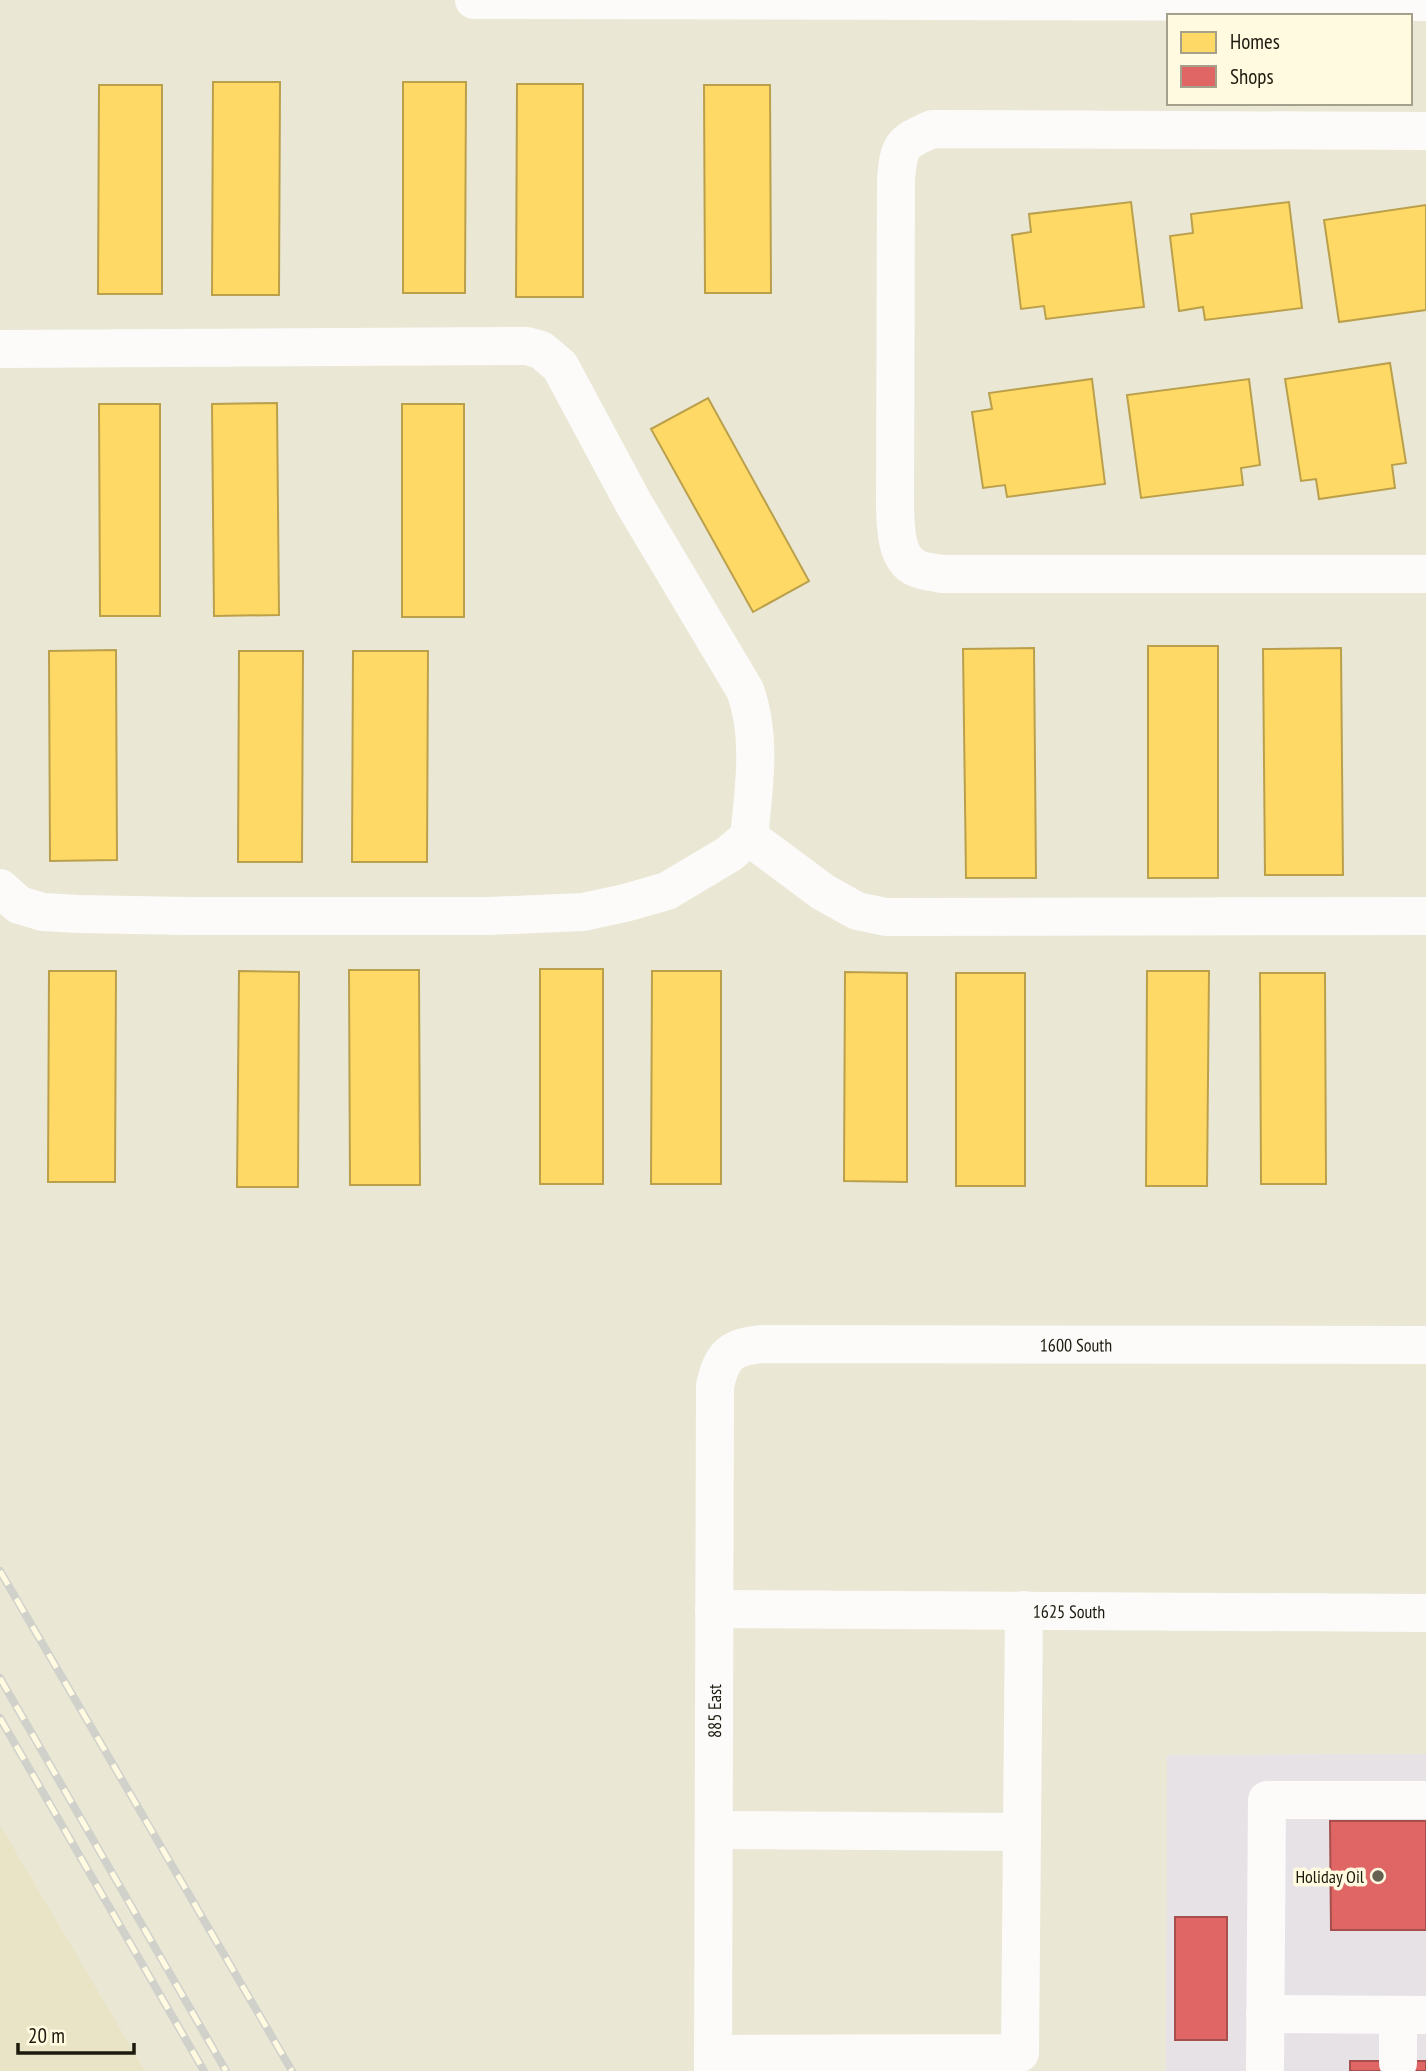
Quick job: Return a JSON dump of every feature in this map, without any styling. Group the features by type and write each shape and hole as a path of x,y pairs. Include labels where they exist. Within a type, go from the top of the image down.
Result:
{"street":[{"path":"474,0 1426,2"},
{"path":"1426,131 932,129 910,139 899,153 896,178 895,508 896,536 904,557 918,570 943,574 1426,574"},
{"path":"0,349 527,346 541,351 560,366 634,504 745,690 752,708 754,760 749,837 729,854 667,891 583,912 433,916 79,914 43,912 19,905 0,888"},
{"path":"749,837 823,892 857,911 887,917 1426,916"},
{"name":"1600 South","path":"727,1354 744,1346 763,1344 1426,1345"},
{"name":"885 East","path":"713,2062 715,1386 719,1367 727,1354"},
{"name":"1625 South","path":"714,1609 1426,1613"},
{"path":"713,2062 1020,2053 1024,1610"},
{"path":"1265,2071 1268,1800 1426,1800"},
{"path":"715,1830 1021,1832"},
{"path":"1265,2014 1412,2015 1398,2063"}],"shaded area":[{"path":"1426,1754 1426,2071 1166,2071 1167,1755"},
{"path":"0,1825 145,2071 0,2071"}],"building: Homes":[{"path":"213,82 280,82 279,295 212,295"},
{"path":"403,82 466,82 465,293 403,293"},
{"path":"517,84 583,84 583,297 516,297"},
{"path":"99,85 162,85 162,294 98,294"},
{"path":"704,85 770,85 771,293 705,293"},
{"path":"1131,202 1144,307 1046,319 1044,306 1021,309 1012,235 1031,232 1029,214"},
{"path":"1289,202 1302,308 1205,320 1203,307 1179,311 1170,236 1193,233 1191,214"},
{"path":"1426,205 1426,310 1339,322 1324,220"},
{"path":"1390,363 1406,463 1392,465 1395,488 1319,499 1316,479 1301,481 1285,379"},
{"path":"1092,379 1105,484 1007,497 1005,485 983,488 972,412 992,409 989,393"},
{"path":"1249,379 1260,465 1241,468 1243,485 1141,498 1127,395"},
{"path":"708,398 809,581 753,612 651,429"},
{"path":"277,403 279,615 214,616 212,404"},
{"path":"99,404 160,404 160,616 100,616"},
{"path":"402,404 464,404 464,617 402,617"},
{"path":"1148,646 1218,646 1218,878 1148,878"},
{"path":"1034,648 1036,878 966,878 963,649"},
{"path":"1341,648 1343,875 1265,875 1263,649"},
{"path":"116,650 117,860 50,861 49,651"},
{"path":"239,651 303,651 302,862 238,862"},
{"path":"353,651 428,651 427,862 352,862"},
{"path":"540,969 603,969 603,1184 540,1184"},
{"path":"349,970 419,970 420,1185 350,1185"},
{"path":"49,971 116,971 115,1182 48,1182"},
{"path":"239,971 299,972 298,1187 237,1187"},
{"path":"652,971 721,971 721,1184 651,1184"},
{"path":"1147,971 1209,971 1207,1186 1146,1186"},
{"path":"845,972 907,973 907,1182 844,1181"},
{"path":"956,973 1025,973 1025,1186 956,1186"},
{"path":"1260,973 1325,973 1326,1184 1261,1184"}],"building: Shops":[{"name":"Holiday Oil","path":"1330,1821 1426,1821 1426,1930 1331,1930"},
{"path":"1175,1917 1227,1917 1227,2040 1175,2040"},
{"path":"1350,2061 1426,2061 1426,2071 1350,2071"}],"railway":[{"path":"0,1571 292,2071"},
{"path":"0,1678 226,2071"},
{"path":"0,1718 204,2071"}],"place":[{"name":"Holiday Oil","path":"1378,1876"}]}
